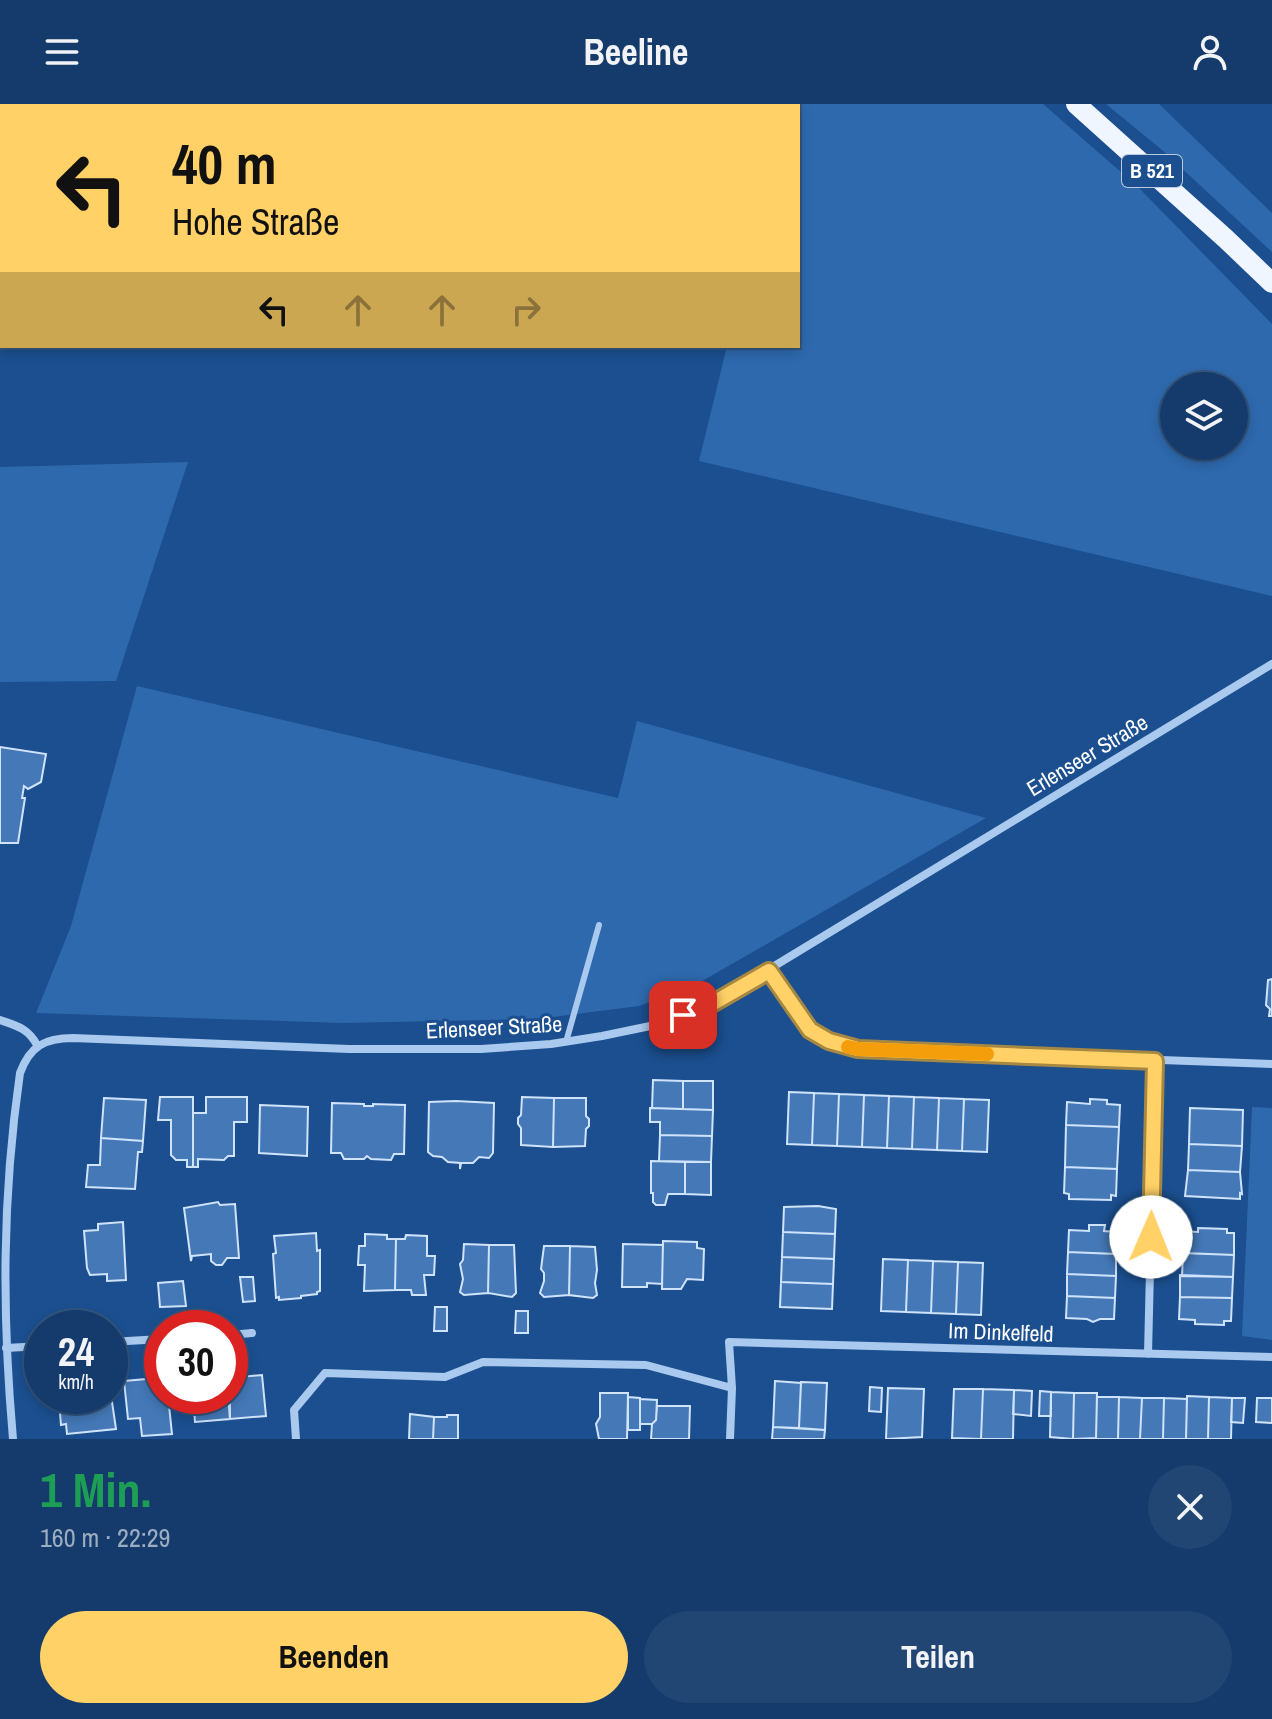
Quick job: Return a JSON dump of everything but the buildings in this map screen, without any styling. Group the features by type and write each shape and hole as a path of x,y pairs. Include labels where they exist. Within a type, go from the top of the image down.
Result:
{"main road":[{"name":"B 521","path":"1076,104 1272,283"}],"street":[{"name":"Erlenseer Straße","path":"37,1045 73,1038 303,1048 481,1049 566,1042 655,1025 710,1005 769,971 1272,663"},
{"path":"769,971 810,1030 829,1041 858,1049 1272,1064"},
{"path":"0,1020 23,1027 37,1045 25,1058 17,1095 6,1219 4,1293 13,1439"},
{"path":"1148,1354 1155,1061"},
{"path":"248,1333 252,1333"},
{"name":"Im Dinkelfeld","path":"732,1388 729,1342 1272,1357"},
{"path":"6,1348 24,1347"},
{"path":"296,1439 294,1410 325,1373 445,1377 483,1362 646,1365 732,1388 730,1439"}],"lane":[{"path":"566,1042 599,925"}],"shaded area":[{"path":"800,104 1043,104 1138,187 1272,324 1272,596 699,461 727,348 800,348"},
{"path":"1106,104 1159,104 1272,213 1272,252 1162,150"},
{"path":"188,462 116,681 0,682 0,467"},
{"path":"137,686 618,798 637,721 986,818 690,988 639,1006 537,1019 342,1023 36,1013 71,926"},
{"path":"1252,1107 1272,1108 1272,1340 1242,1336"}],"slow traffic":[{"path":"848,1047 987,1054"}],"route":[{"path":"683,1015 710,1005 769,971 810,1030 829,1041 858,1049 1155,1061 1151,1237"}]}
